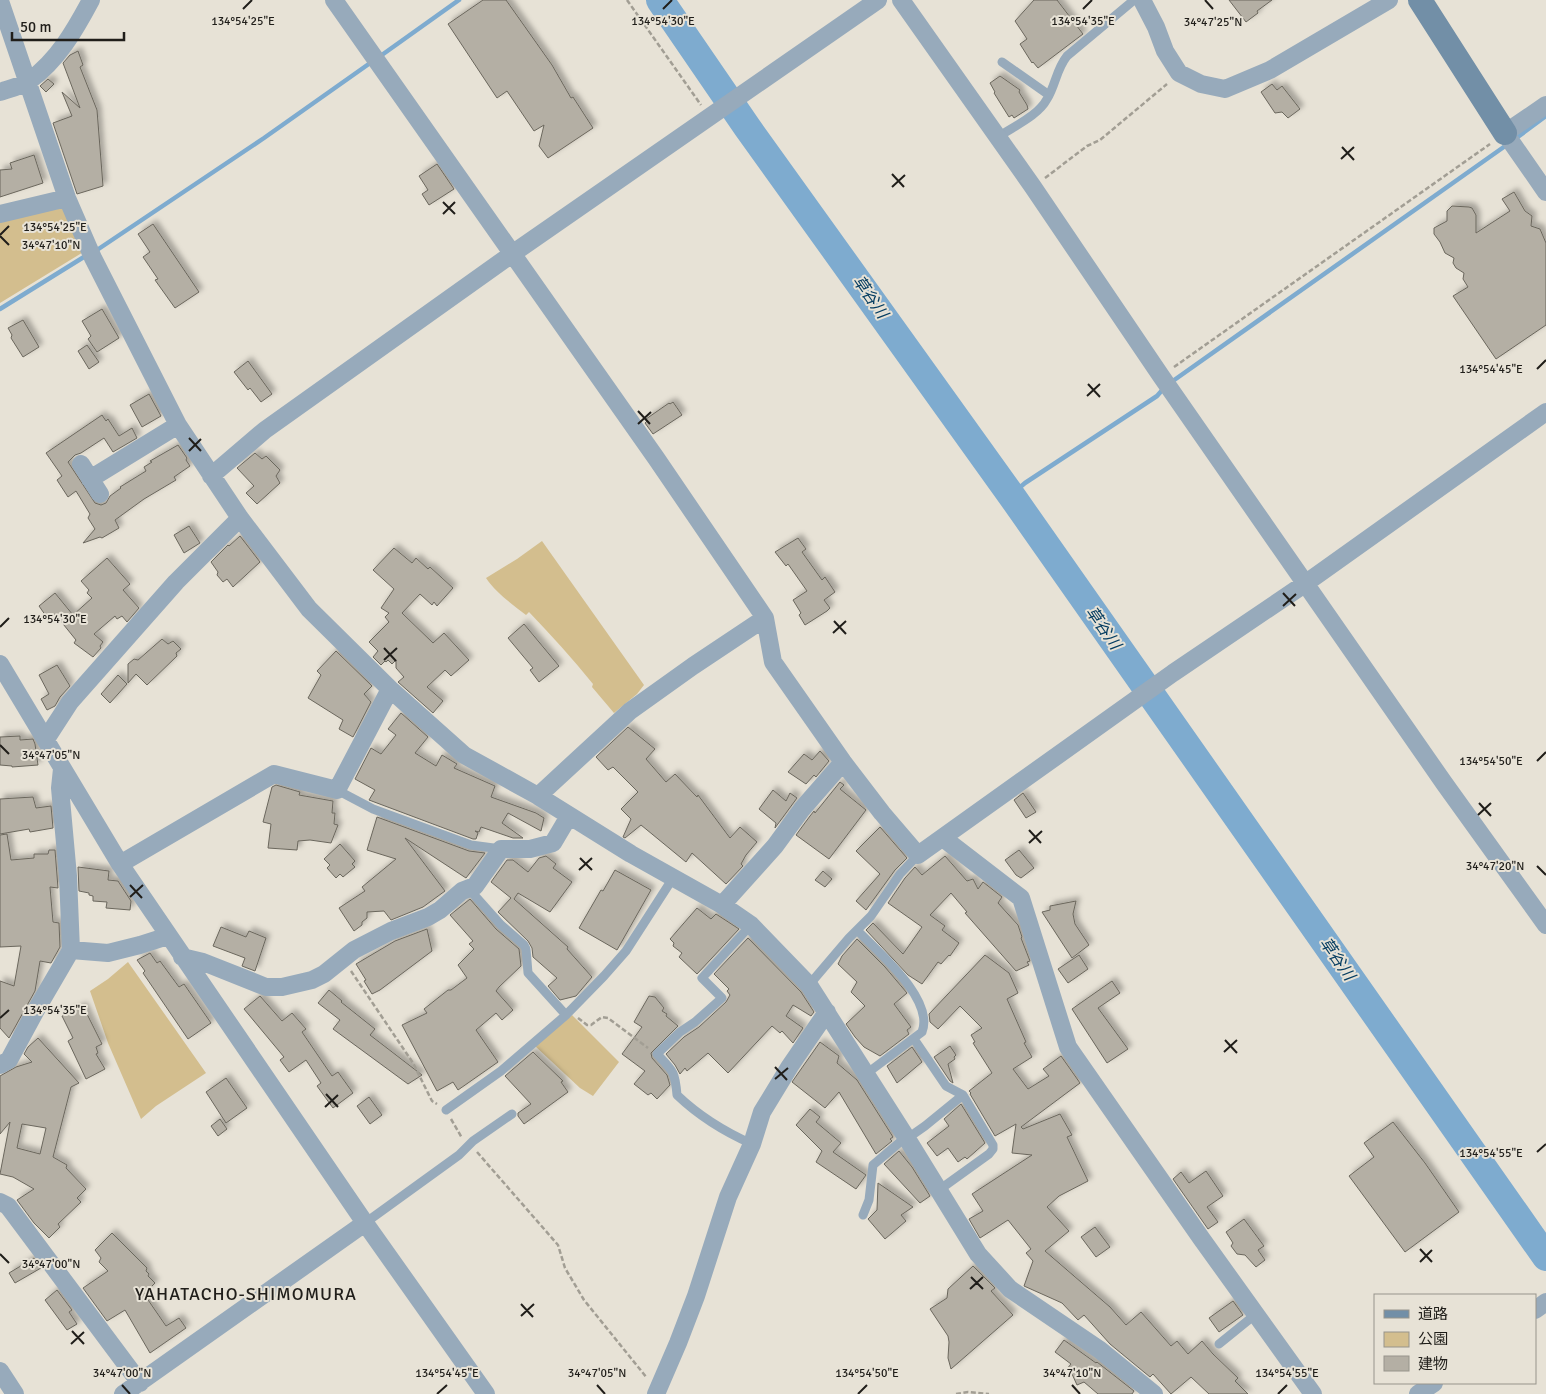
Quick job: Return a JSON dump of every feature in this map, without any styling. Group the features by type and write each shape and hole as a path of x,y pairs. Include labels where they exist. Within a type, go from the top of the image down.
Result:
{"street":[{"path":"0,92 28,82 51,62 73,35 91,0"},
{"path":"334,0 765,618 773,662 882,814 918,855 1121,712 1173,673 1306,583 1546,412"},
{"path":"211,476 265,430 512,254 878,0"},
{"path":"901,0 1033,187 1161,376 1438,774 1546,925"},
{"path":"1142,0 1156,27 1165,51 1179,73 1201,84 1225,89 1270,70 1389,0"},
{"path":"1420,0 1505,133 1546,192"},
{"path":"0,1 67,198 94,258 178,425 240,518 309,609 390,690 464,755 538,796 673,878 722,905 751,925 809,985 978,1254 1010,1289 1100,1350 1154,1394"},
{"path":"1505,133 1546,105"},
{"path":"0,214 67,198"},
{"path":"100,494 86,472 178,425"},
{"path":"46,739 70,702 176,582 240,518"},
{"path":"538,796 630,711 765,618"},
{"path":"0,664 120,864 182,957 486,1394"},
{"path":"120,864 274,774 337,790 390,690"},
{"path":"722,905 775,846 802,809 843,762"},
{"path":"0,1066 9,1060 71,950 68,876 60,788 62,769"},
{"path":"182,957 203,962 266,987 282,987 312,980 324,974 354,950 391,931 428,917 468,888 475,886 500,849 530,849 553,842 569,816"},
{"path":"943,838 1021,898 1068,1046 1312,1394"},
{"path":"71,950 108,953 168,936"},
{"path":"656,1392 696,1296 728,1197 752,1144 762,1112 790,1066 827,1012"},
{"path":"0,1202 8,1206 140,1383"},
{"path":"123,1394 365,1222"},
{"path":"0,1371 14,1394"},
{"path":"1418,1394 1433,1384"}],"lane":[{"path":"998,137 1038,110 1049,95 1059,66 1067,56 1134,0"},
{"path":"1002,62 1049,95"},
{"path":"337,790 373,809 470,845 500,849"},
{"path":"809,985 871,916 900,874 918,855"},
{"path":"446,1110 495,1076 568,1013 626,951 673,878"},
{"path":"468,888 501,925 524,945 528,973 568,1013"},
{"path":"751,925 702,978 722,998 695,1022 680,1032 657,1054 673,1071 677,1095 687,1105 730,1134 752,1144"},
{"path":"857,930 907,982 919,1004 924,1027 922,1032 914,1039 866,1074"},
{"path":"914,1039 946,1086 963,1095 972,1107 993,1145 992,1150 939,1190"},
{"path":"863,1215 869,1200 873,1166 906,1137 920,1130 963,1095"},
{"path":"365,1222 459,1155 512,1114"},
{"path":"1219,1344 1256,1314"}],"path":[{"path":"627,0 701,106 706,119"},
{"path":"1033,187 1087,146 1100,140 1179,73"},
{"path":"1161,376 1505,133"},
{"path":"343,960 413,1063 432,1101 446,1110 467,1147 474,1148 558,1245 564,1268 584,1300 656,1392"},
{"path":"568,1013 587,1025 591,1025 602,1017 608,1018 657,1054"},
{"path":"956,1394 968,1392 989,1394"}],"green space":[{"path":"64,208 85,251 0,303 0,218"},
{"path":"542,541 644,685 637,694 614,713 562,647 529,612 526,615 504,598 486,578"},
{"path":"128,962 206,1073 156,1106 141,1119 108,1043 90,991"},
{"path":"572,1015 619,1062 593,1096 580,1088 535,1046"}],"building":[{"path":"483,0 506,0 552,65 571,98 573,97 593,128 548,158 539,146 544,125 534,131 507,91 497,98 448,24"},
{"path":"1034,0 1057,0 1083,34 1038,68 1032,63 1020,44 1027,39 1015,21"},
{"path":"1229,0 1272,0 1246,22"},
{"path":"78,51 83,65 80,67 97,110 103,186 77,194 53,123 72,116 62,92 80,108 63,63 70,55"},
{"path":"1000,76 1020,90 1019,92 1027,105 1028,109 1014,118 1012,115 1009,117 990,83"},
{"path":"48,79 54,84 46,92 40,86"},
{"path":"1272,84 1277,90 1282,86 1300,109 1288,118 1282,112 1275,113 1261,92"},
{"path":"34,155 43,183 0,197 0,170 12,169 10,163"},
{"path":"437,164 454,189 429,205 422,194 428,190 419,176"},
{"path":"1514,192 1525,211 1532,216 1531,226 1540,229 1546,243 1546,325 1496,359 1453,296 1468,287 1463,279 1464,273 1456,268 1453,263 1454,258 1445,253 1434,234 1434,228 1447,221 1447,211 1452,206 1469,207 1472,208 1476,215 1476,233 1510,211 1502,199"},
{"path":"153,224 199,292 175,308 155,280 158,279 143,257 150,252 138,234"},
{"path":"102,309 119,338 97,352 88,339 91,336 82,321"},
{"path":"23,320 39,347 23,357 11,338 12,335 8,328"},
{"path":"87,345 99,362 89,369 78,351"},
{"path":"248,361 272,394 261,402 250,388 248,390 234,372"},
{"path":"149,394 161,416 142,427 130,405"},
{"path":"673,402 682,415 653,434 645,423 646,419"},
{"path":"102,415 106,421 108,419 119,436 132,428 137,438 113,452 104,438 75,455 68,462 95,503 101,505 106,503 110,496 120,487 146,471 144,467 152,462 150,461 178,445 190,466 174,477 176,480 144,499 115,520 119,528 102,538 83,543 95,529 88,518 90,514 76,491 68,497 57,480 62,476 46,453"},
{"path":"255,453 262,459 266,456 280,470 276,476 280,483 257,504 246,493 254,486 237,468"},
{"path":"189,526 200,543 184,553 174,535"},
{"path":"240,536 260,562 233,587 227,579 223,582 217,575 218,572 211,562"},
{"path":"798,538 806,549 802,552 822,580 825,577 835,592 824,600 830,608 805,625 799,615 801,613 793,600 807,591 788,564 786,566 775,552"},
{"path":"394,548 412,563 416,558 428,569 430,567 453,588 437,606 434,602 432,605 420,594 402,613 433,643 444,633 469,660 451,676 445,670 427,687 443,701 433,713 398,682 404,677 396,668 396,660 392,664 388,660 385,661 381,665 373,657 378,651 369,642 389,622 385,617 389,613 381,608 394,589 373,570"},
{"path":"107,558 130,584 123,590 139,608 127,622 122,616 117,619 115,616 94,634 103,642 100,646 101,648 93,657 74,643 76,640 55,614 48,619 39,606 55,593 73,615 92,598 87,593 89,590 81,581"},
{"path":"524,624 559,666 539,682 530,670 533,668 508,638"},
{"path":"162,639 168,644 173,641 181,649 176,653 177,656 147,685 136,674 128,683 128,664 134,659 138,660"},
{"path":"336,651 372,686 364,694 371,702 353,737 339,729 343,720 308,698 321,675 317,671"},
{"path":"57,665 70,686 55,706 47,710 41,699 49,694 39,675"},
{"path":"118,675 127,684 110,703 101,694"},
{"path":"401,713 428,737 415,753 436,766 442,755 457,764 454,768 495,786 491,797 536,813 544,818 541,831 508,813 502,823 523,838 513,838 481,827 479,832 475,831 478,833 476,839 473,839 369,800 375,790 355,779 371,748 381,754 396,735 388,729"},
{"path":"628,727 655,749 646,759 666,782 675,774 697,797 698,795 730,838 740,827 757,842 746,855 741,864 743,866 726,884 692,853 686,862 641,825 625,838 623,837 631,819 621,809 638,792 613,767 608,770 596,757"},
{"path":"20,736 20,740 33,739 38,765 12,767 0,765 0,737"},
{"path":"820,751 829,761 816,777 814,775 806,784 788,772 804,754 812,760"},
{"path":"840,782 844,785 840,789 866,810 829,859 796,835"},
{"path":"276,785 300,792 299,795 333,801 332,813 335,813 334,824 338,825 331,843 310,840 298,841 297,850 268,848 271,824 263,822 272,787"},
{"path":"773,790 786,801 790,793 797,798 775,828 776,823 759,809"},
{"path":"1023,793 1036,812 1026,818 1014,800"},
{"path":"33,797 36,808 51,806 53,828 30,832 29,829 0,834 0,799"},
{"path":"377,817 469,851 485,853 466,878 405,838 445,891 423,907 391,920 384,911 367,912 367,918 354,931 339,908 365,891 362,887 396,859 367,850"},
{"path":"880,827 907,858 895,870 866,910 856,901 880,874 856,851"},
{"path":"7,834 11,860 34,858 34,854 48,854 49,850 55,850 58,888 50,887 53,922 59,923 60,947 51,963 40,961 35,991 9,1038 0,1028 0,981 14,986 21,946 0,947 0,835"},
{"path":"340,844 355,861 352,864 355,867 343,877 340,874 336,878 327,868 330,865 324,859"},
{"path":"1019,850 1034,868 1021,878 1016,875 1005,860"},
{"path":"546,856 556,864 553,868 572,882 550,912 518,893 514,899 568,947 567,949 592,977 576,996 560,1000 548,986 557,978 533,957 532,948 528,941 498,912 511,898 491,882 507,860 513,860 528,872 539,858"},
{"path":"945,856 967,881 973,879 978,889 983,882 1002,897 998,903 1018,925 1030,961 1027,962 1029,965 1016,971 965,913 967,912 951,893 930,915 945,926 942,930 959,943 950,956 941,964 938,962 922,984 908,975 866,930 873,923 903,954 922,927 888,903 915,867 922,875"},
{"path":"78,867 109,871 108,880 118,881 131,901 130,910 106,908 107,902 93,901 93,896 89,895 89,893 79,891"},
{"path":"615,870 651,890 617,950 579,928"},
{"path":"823,871 832,879 825,887 815,880"},
{"path":"470,899 496,929 519,949 521,966 496,991 513,1010 502,1020 496,1013 476,1030 498,1062 458,1090 453,1082 437,1091 402,1025 427,1013 424,1009 467,978 458,965 474,949 469,944 473,941 450,915"},
{"path":"1076,901 1073,914 1075,924 1089,945 1072,958 1042,912 1050,910 1050,906"},
{"path":"697,908 711,919 716,914 739,929 697,974 679,957 682,953 673,946 674,943 670,939"},
{"path":"221,927 246,937 249,931 266,938 255,971 242,966 245,958 213,946"},
{"path":"427,929 432,951 372,994 356,964 395,941"},
{"path":"748,938 801,992 814,1012 811,1016 793,1005 786,1016 803,1028 793,1043 782,1031 780,1033 772,1026 728,1073 708,1053 687,1071 685,1068 680,1074 666,1054 726,1002 730,995 727,991 729,989 714,974"},
{"path":"857,939 885,967 907,993 894,1004 911,1027 907,1030 909,1034 880,1056 864,1047 846,1024 865,1006 851,992 857,982 838,964 842,956"},
{"path":"150,953 157,963 160,961 179,987 184,984 211,1023 188,1039 143,973 145,971 137,960"},
{"path":"985,955 1009,973 1018,993 1007,999 1026,1042 1024,1043 1032,1057 1013,1069 1028,1089 1049,1076 1043,1069 1061,1056 1080,1083 1021,1127 1023,1129 1060,1114 1072,1135 1067,1137 1088,1181 1059,1196 1047,1207 1069,1231 1045,1251 1110,1307 1126,1325 1141,1312 1171,1346 1177,1341 1188,1354 1202,1341 1238,1378 1235,1381 1248,1394 1209,1394 1191,1377 1171,1394 1153,1374 1150,1377 1110,1344 1084,1315 1078,1320 1062,1303 1024,1286 1033,1261 1026,1253 1031,1249 1008,1220 980,1238 969,1219 983,1211 972,1194 1032,1155 1012,1153 1016,1124 995,1136 970,1094 969,1091 992,1073 973,1043 975,1042 971,1035 982,1028 960,1006 938,1029 930,1022 929,1014"},
{"path":"1079,955 1088,969 1068,983 1058,969"},
{"path":"1112,981 1120,993 1098,1008 1128,1049 1107,1063 1072,1009"},
{"path":"329,990 375,1029 370,1035 422,1075 408,1084 333,1029 340,1020 318,1003"},
{"path":"260,996 282,1021 292,1013 306,1029 302,1032 332,1076 338,1072 353,1093 333,1108 317,1086 321,1083 306,1060 289,1072 280,1060 284,1057 244,1009"},
{"path":"649,996 655,997 664,1008 662,1011 678,1026 651,1053 652,1058 667,1075 670,1085 657,1099 651,1093 648,1095 634,1084 645,1071 622,1054 642,1027 634,1022"},
{"path":"83,1006 102,1044 96,1047 98,1053 96,1054 105,1069 86,1079 68,1041 73,1038 62,1016"},
{"path":"38,1038 79,1083 71,1087 53,1157 67,1165 66,1168 86,1189 77,1198 81,1202 58,1224 60,1227 49,1238 34,1223 17,1200 34,1189 13,1177 0,1174 10,1122 0,1134 0,1076 16,1067 32,1062 24,1054 28,1047","holes":["22,1124 46,1128 40,1154 17,1148"]},
{"path":"820,1042 839,1056 837,1063 857,1080 893,1137 890,1139 892,1141 876,1154 839,1092 825,1108 792,1082"},
{"path":"950,1046 956,1055 955,1059 948,1064 953,1083 934,1057"},
{"path":"912,1047 922,1062 897,1083 887,1066"},
{"path":"533,1052 563,1081 561,1082 568,1092 524,1124 518,1113 531,1104 505,1076"},
{"path":"226,1078 247,1108 226,1123 206,1092"},
{"path":"369,1097 382,1115 370,1124 357,1106"},
{"path":"961,1104 985,1143 967,1159 965,1157 958,1162 948,1148 937,1156 927,1143 949,1126 944,1119"},
{"path":"810,1109 820,1117 816,1122 841,1143 833,1152 866,1175 856,1189 816,1162 822,1151 796,1125"},
{"path":"220,1119 227,1129 218,1136 211,1126"},
{"path":"1393,1122 1425,1163 1459,1212 1405,1252 1349,1176 1374,1157 1364,1143"},
{"path":"899,1151 912,1167 930,1196 920,1203 884,1164"},
{"path":"1206,1171 1223,1196 1207,1207 1218,1222 1208,1229 1173,1179 1181,1172 1189,1183"},
{"path":"878,1183 913,1207 901,1215 906,1221 885,1239 868,1219 877,1210"},
{"path":"1244,1219 1264,1246 1258,1250 1265,1260 1256,1267 1245,1255 1237,1254 1231,1246 1233,1243 1226,1232"},
{"path":"1095,1227 1110,1247 1096,1257 1081,1237"},
{"path":"112,1233 147,1268 148,1276 155,1283 144,1294 166,1326 179,1318 186,1328 150,1353 125,1310 107,1321 83,1288 108,1271 99,1262 101,1258 95,1250"},
{"path":"34,1258 41,1268 15,1283 9,1273"},
{"path":"973,1266 995,1288 991,1291 1013,1315 951,1369 948,1358 948,1336 930,1309 947,1298 948,1289"},
{"path":"57,1290 72,1310 69,1312 77,1324 67,1330 45,1300"},
{"path":"1233,1301 1243,1315 1219,1332 1209,1318"},
{"path":"1064,1340 1097,1362 1134,1391 1132,1394 1098,1394 1084,1382 1077,1385 1072,1374 1066,1370 1071,1364 1055,1352"}],"waterway":[{"path":"379,57 459,0"},
{"name":"草谷川","path":"660,0 747,127 1011,495 1546,1257"},
{"path":"94,252 264,138 373,61"},
{"path":"1515,139 1546,116"},
{"path":"1170,383 1508,144"},
{"path":"0,309 87,255"},
{"path":"1011,495 1025,483 1157,396 1164,388"}],"district":[{"name":"YAHATACHO-SHIMOMURA","path":"246,1294"}]}
